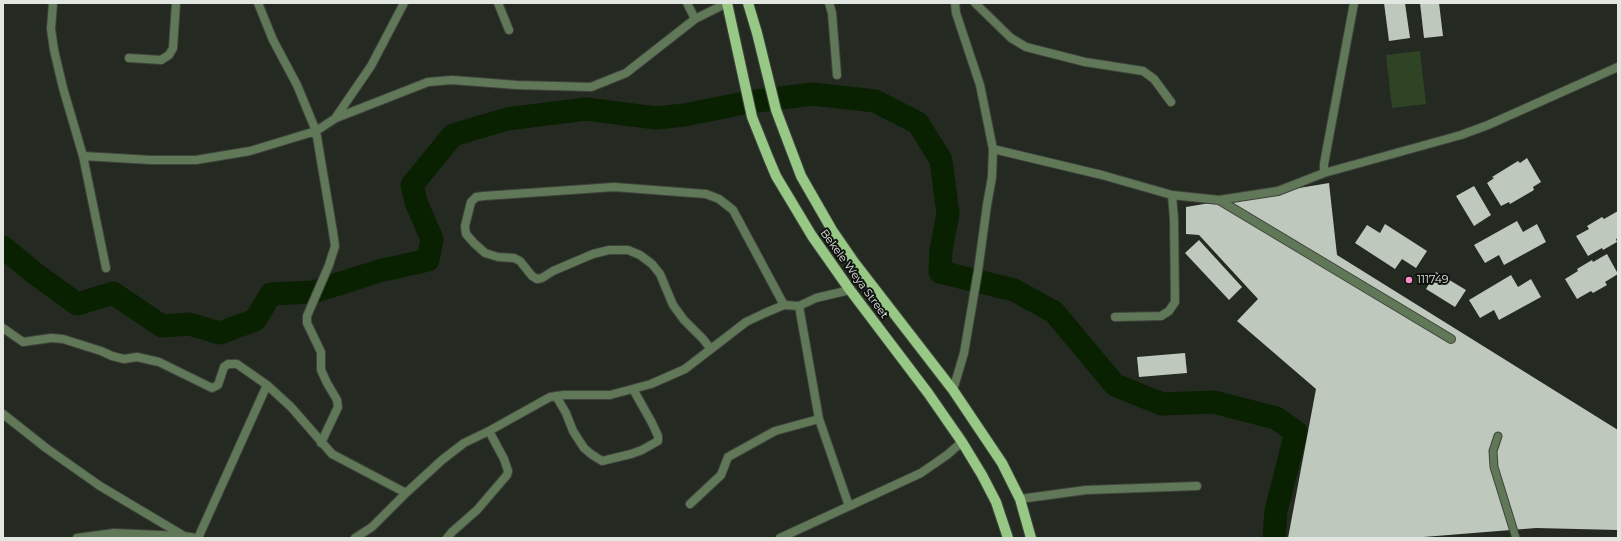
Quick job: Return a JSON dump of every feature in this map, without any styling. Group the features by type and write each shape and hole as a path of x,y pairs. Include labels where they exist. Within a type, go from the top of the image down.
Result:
{"main road":[{"name":"Bekele Weya Street","path":"727,3 736,38 752,117 776,176 812,236 850,290 928,393 962,442 996,502 1007,538"},
{"path":"748,3 757,32 776,110 801,176 832,230 854,262 953,390 1002,463 1020,499 1031,538"}],"street":[{"path":"53,3 51,29 54,50 63,88 83,156 106,268"},
{"path":"129,58 161,60 169,55 173,48 176,3"},
{"path":"258,3 273,40 297,86 316,131 335,246 329,265 307,316 307,323 318,342 321,352 321,370 326,383 337,400 338,407 321,443"},
{"path":"336,118 371,66 404,3"},
{"path":"498,3 509,30"},
{"path":"687,3 695,19"},
{"path":"83,156 151,160 196,160 250,151 316,131 336,118 428,82 452,80 517,86 591,87 626,73 695,19 727,3"},
{"path":"829,3 832,13 837,75"},
{"path":"953,390 964,354 992,177 993,149 980,85 956,13 955,3"},
{"path":"956,13 959,3"},
{"path":"975,3 1011,38 1026,48 1085,62 1143,71 1154,79 1171,102"},
{"path":"1324,174 1324,164 1354,3"},
{"path":"993,149 1102,175 1172,195 1219,200 1278,191 1324,174 1461,135 1565,92 1618,67"},
{"path":"710,348 684,320 673,305 660,274 652,264 640,255 628,250 609,250 593,254 537,279 520,261 514,258 498,257 485,253 466,234 465,226 471,202 476,197 484,196 614,187 706,194 719,199 733,210 784,305"},
{"path":"1115,317 1161,316 1169,311 1174,302 1174,219 1172,195"},
{"path":"1219,200 1451,339"},
{"path":"355,538 372,527 442,460 464,443 489,431 550,397 564,395 610,395 651,384 685,369 710,348 746,322 784,305 799,306 816,298 850,290"},
{"path":"799,306 820,419 849,506"},
{"path":"3,328 23,342 51,338 63,339 112,356 124,358 137,357 159,362 212,388 218,385 224,368 228,364 237,364 267,385 290,407 332,454 344,462 378,477 406,493"},
{"path":"78,538 114,533 184,536 196,538 267,385"},
{"path":"556,396 566,413 573,431 584,448 602,461 642,450 658,441 658,436 652,423 633,389"},
{"path":"3,414 46,448 100,486 184,536"},
{"path":"690,504 722,475 728,457 775,431 820,419"},
{"path":"447,538 477,510 507,475 508,471 504,459 489,431"},
{"path":"780,538 835,514 921,473 947,455 962,442"},
{"path":"1020,499 1086,490 1197,486"}],"lane":[{"path":"1498,436 1493,451 1494,467 1516,538"}],"green space":[{"path":"1420,51 1426,104 1392,108 1386,55"}],"building":[{"path":"1384,3 1405,3 1410,38 1389,41"},
{"path":"1420,3 1439,3 1443,36 1424,38"},
{"path":"1527,158 1541,182 1533,187 1534,190 1510,204 1509,202 1501,206 1487,183 1494,178 1492,177 1518,161 1520,163"},
{"path":"1329,183 1337,255 1618,430 1618,530 1536,528 1411,538 1288,538 1316,389 1237,321 1258,299 1199,235 1186,234 1186,207"},
{"path":"1474,186 1491,215 1474,226 1456,196"},
{"path":"1618,211 1617,242 1588,256 1576,236 1589,229 1587,226 1602,217 1604,219"},
{"path":"1517,221 1523,232 1537,224 1546,242 1504,265 1499,255 1485,263 1474,245"},
{"path":"1385,224 1427,251 1416,268 1402,259 1395,269 1355,243 1367,225 1380,233"},
{"path":"1199,240 1242,287 1229,300 1185,253"},
{"path":"1607,254 1618,274 1605,282 1607,285 1593,293 1591,291 1577,299 1565,279 1578,271 1577,269 1592,260 1593,262"},
{"path":"1436,272 1466,290 1455,307 1426,289"},
{"path":"1511,275 1518,287 1531,279 1541,297 1499,320 1494,310 1480,318 1469,300"},
{"path":"1185,353 1187,373 1139,377 1137,357"}],"waterway":[{"path":"3,247 33,272 77,304 113,293 162,326 189,324 220,333 255,320 271,294 313,292 379,271 428,260 432,239 416,202 412,185 453,135 507,119 586,109 656,118 684,115 749,102 813,94 875,101 918,123 941,160 948,214 941,250 940,272 1014,290 1054,312 1115,385 1162,404 1214,402 1276,418 1296,432 1276,511 1274,538"}],"place":[{"name":"111749","path":"1409,280"}]}
